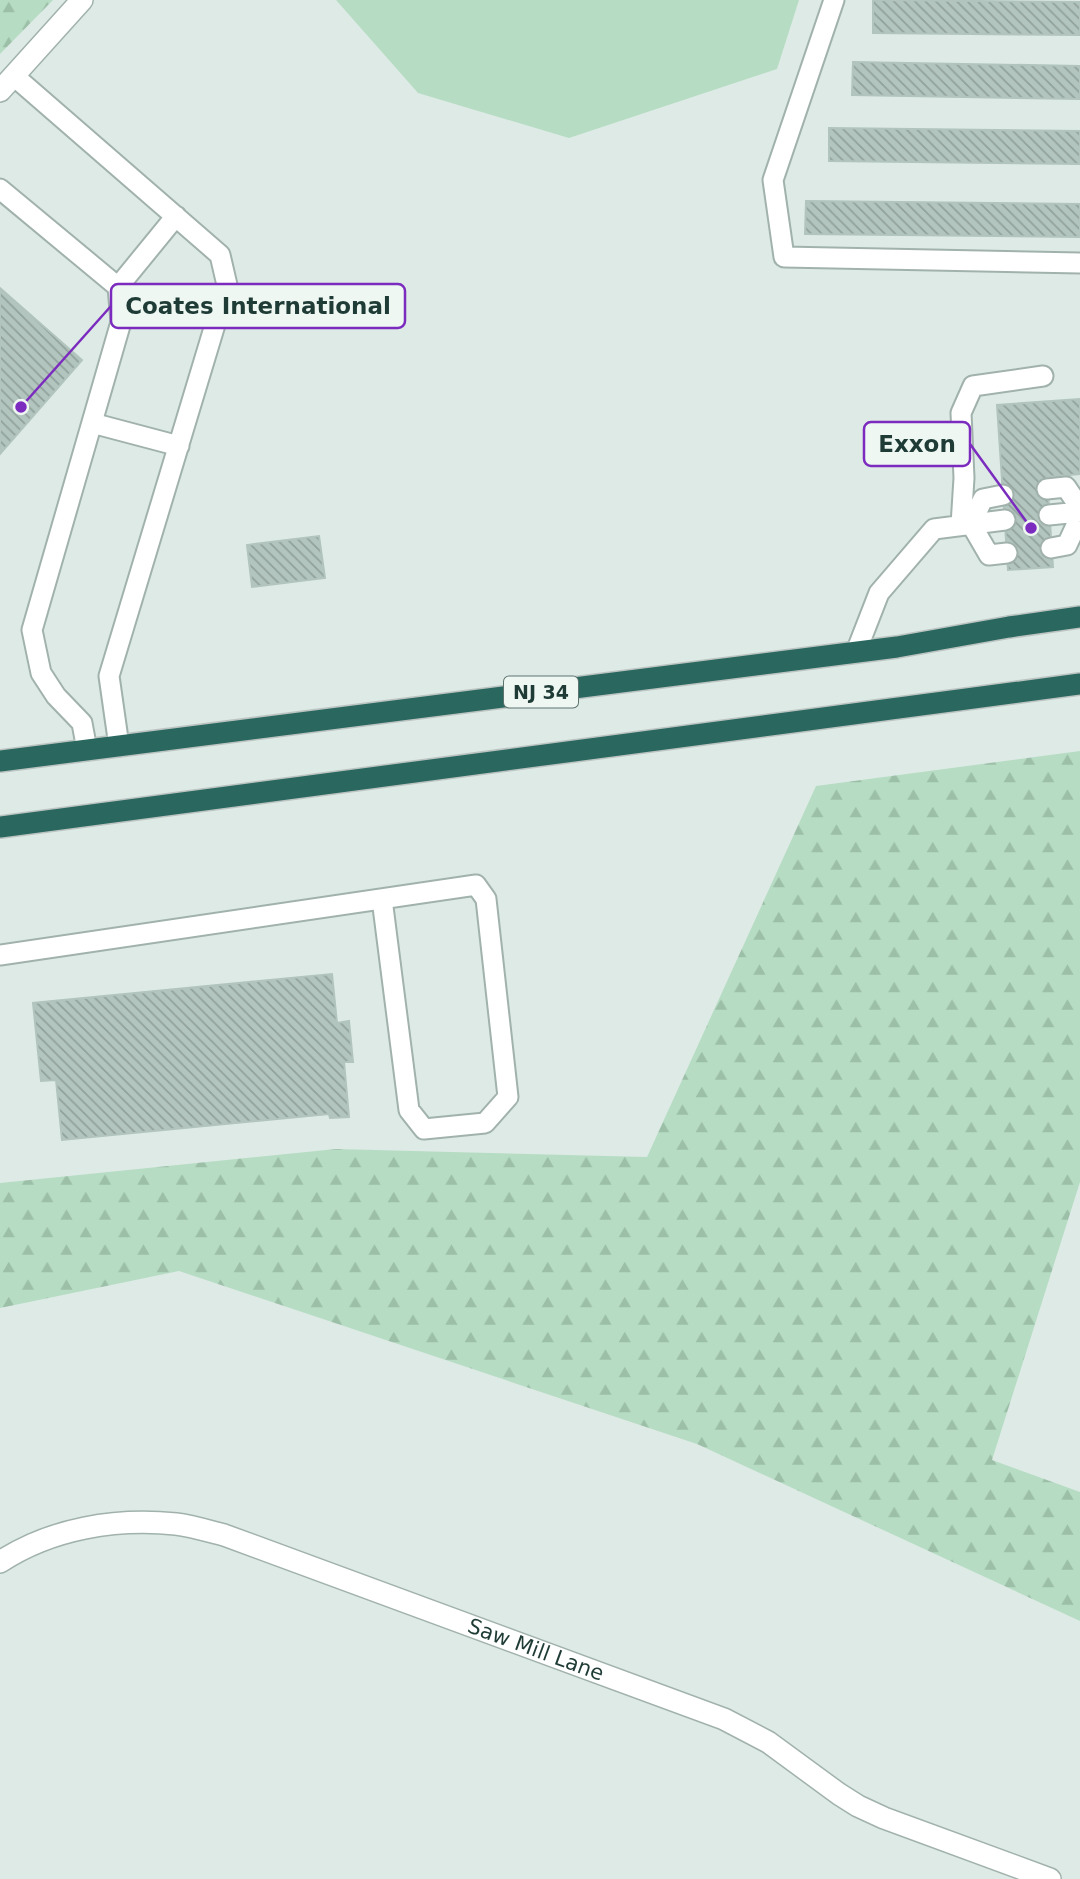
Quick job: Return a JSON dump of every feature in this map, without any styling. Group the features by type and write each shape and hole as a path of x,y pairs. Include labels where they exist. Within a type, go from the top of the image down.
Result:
{"highway":[{"name":"NJ 34","path":"0,761 897,647 1080,617"},
{"path":"0,827 1080,684"}],"street":[{"path":"7,83 82,0"},
{"name":"Saw Mill Lane","path":"0,1562 29,1546 80,1528 133,1522 179,1524 224,1535 724,1719 768,1742 858,1806 1049,1879"}],"lane":[{"path":"834,0 773,180 784,257 1080,263"},
{"path":"7,83 176,216 220,255 227,285 109,676 119,746"},
{"path":"0,189 118,287"},
{"path":"87,750 82,723 56,696 41,673 32,630 121,322 118,287 176,216"},
{"path":"1007,554 989,555 966,525 961,413 973,386 1044,376"},
{"path":"92,423 179,446"},
{"path":"1047,489 1066,487 1080,512"},
{"path":"966,525 983,499 1003,495"},
{"path":"1049,515 1080,512"},
{"path":"1051,548 1067,545 1080,512"},
{"path":"856,652 879,593 934,529 1005,520"},
{"path":"0,955 476,885 486,899 508,1097 485,1123 424,1129 410,1111 382,899"}],"green space":[{"path":"0,0 53,0 0,54"},
{"path":"336,0 799,0 777,69 569,138 418,93"},
{"path":"1080,751 1080,1182 992,1460 1080,1492 1080,1621 697,1444 179,1271 0,1308 0,1183 336,1149 647,1157 816,786"}],"building":[{"path":"873,0 1080,2 1080,35 873,33"},
{"path":"853,62 1080,66 1080,99 852,95"},
{"path":"829,128 1080,131 1080,164 829,161"},
{"path":"806,201 1080,204 1080,237 805,234"},
{"path":"0,288 82,360 0,454"},
{"path":"1080,399 1080,474 1047,477 1053,567 1008,570 997,405"},
{"path":"319,536 325,578 252,587 247,545"},
{"path":"332,974 337,1023 349,1021 353,1062 344,1062 349,1117 330,1118 329,1114 62,1140 56,1080 41,1081 33,1003"}],"place":[{"name":"Coates International","path":"21,407"},
{"name":"Exxon","path":"1031,528"}]}
